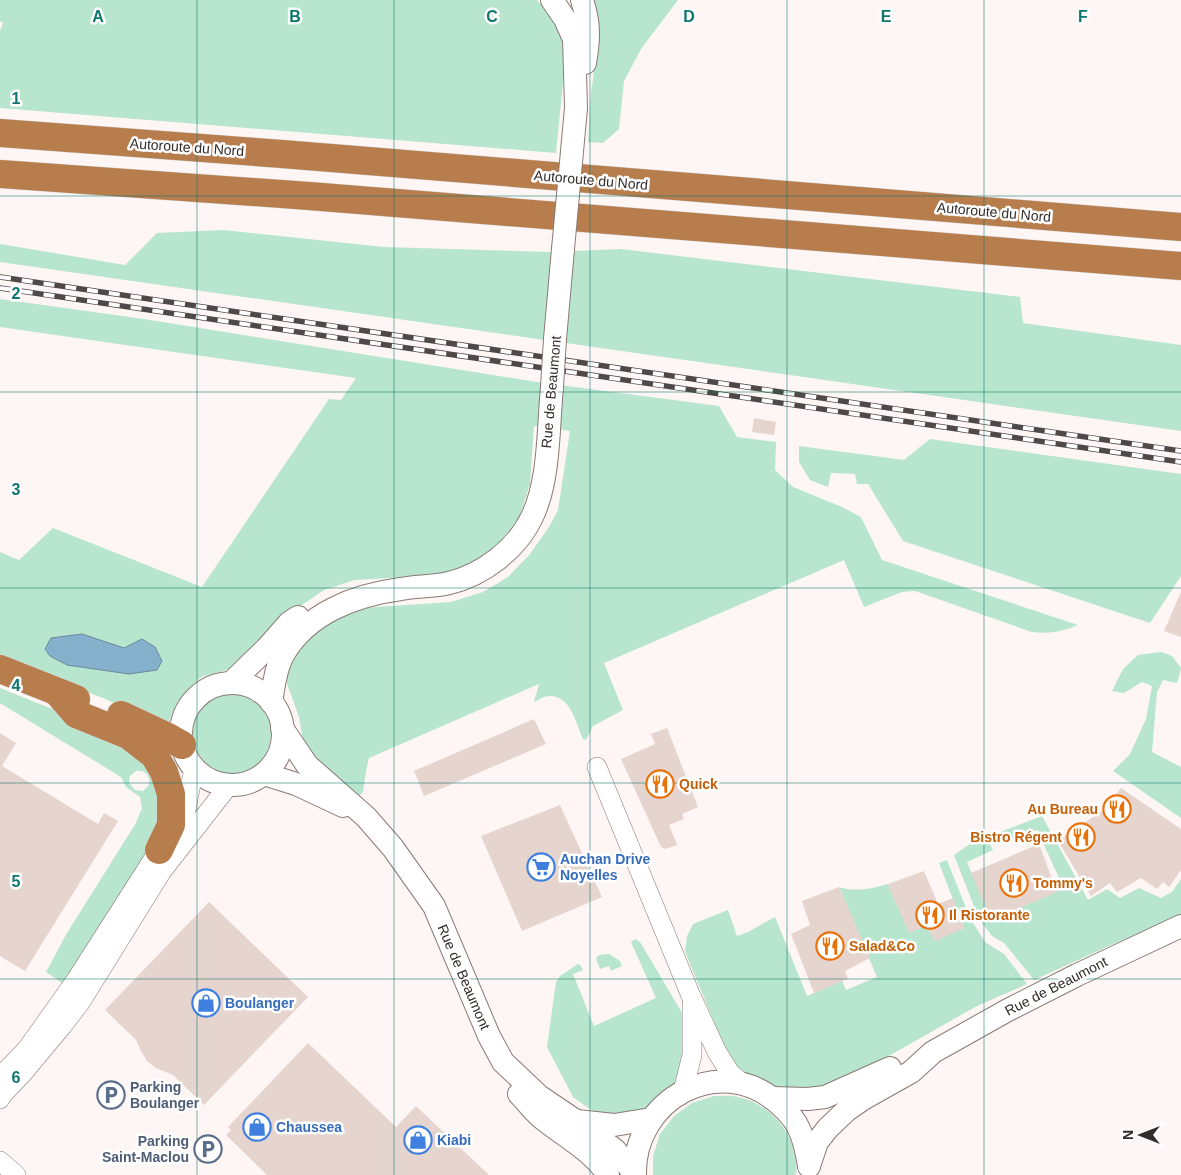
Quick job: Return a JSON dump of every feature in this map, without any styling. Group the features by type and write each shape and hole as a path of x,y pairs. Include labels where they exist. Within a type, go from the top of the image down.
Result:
{"highway":[{"name":"Autoroute du Nord","path":"0,133 1181,227"},
{"path":"0,174 329,198 1181,266"},
{"path":"0,669 58,693 105,708 168,737 188,757"},
{"path":"58,693 76,714 128,735 154,755 164,772 171,794 171,825 159,850"}],"street":[{"name":"Rue de Beaumont","path":"552,0 564,18 574,39 576,108"},
{"name":"Rue de Beaumont","path":"271,702 276,674 283,656 296,636 327,611 368,595 401,589 438,586 472,575 495,562 516,542 532,518 543,487 576,108 589,34 588,16 582,0"},
{"name":"Rue de Beaumont","path":"232,683 289,623 319,602 352,588 366,586 401,589"},
{"path":"0,1077 27,1049 76,980 159,850 175,833 186,810 188,757 181,732 188,708 196,698 207,690 219,685 232,683 242,684 263,694 271,702 278,714 282,728 282,741 279,753 273,764 264,774 248,783 229,785 216,783 204,777 188,757"},
{"name":"Rue de Beaumont","path":"282,728 307,764 366,817 393,848 434,906 488,1036 503,1062 539,1096 615,1150 635,1175"},
{"path":"597,767 691,996 717,1052 730,1073 744,1085"},
{"name":"Rue de Beaumont","path":"264,774 296,784 366,817"},
{"path":"0,1099 80,1003 162,871 229,785"},
{"name":"Rue de Beaumont","path":"808,1171 817,1142 828,1128 863,1099 911,1072 933,1052 1077,974 1181,926"},
{"path":"683,1091 692,1055 691,996"},
{"name":"Rue de Beaumont","path":"772,1098 808,1099 825,1097 906,1059 933,1052"},
{"path":"503,1062 518,1093 541,1118 578,1144 604,1168 608,1175"},
{"path":"635,1175 638,1145 651,1119 665,1103 683,1091 697,1085 713,1082 728,1082 759,1090 787,1111 799,1128 806,1146 808,1171"},
{"name":"Rue de Beaumont","path":"576,1121 614,1125 651,1119"}],"green space":[{"path":"0,0 537,0 547,11 567,42 556,153 0,108 0,31 3,23 0,21"},
{"path":"592,0 678,0 641,49 624,81 619,129 603,143 588,142 591,93 598,44"},
{"path":"224,230 384,247 550,252 621,249 1020,297 1023,323 1181,345 1181,431 0,262 0,244 125,265 157,233"},
{"path":"0,299 144,319 537,382 719,406 737,437 776,442 775,470 793,487 861,517 882,560 1078,625 1055,632 1032,632 915,591 902,592 864,607 844,560 604,663 623,710 593,726 586,740 583,739 572,712 563,700 549,696 534,702 539,684 369,758 363,792 358,797 314,764 303,741 299,717 286,681 292,663 304,644 330,621 361,608 451,602 483,592 508,577 530,554 549,527 558,510 570,431 534,426 530,484 519,518 497,546 471,564 441,575 355,580 324,590 296,609 230,669 201,677 178,701 171,715 168,727 103,698 0,659 0,552 19,560 53,528 202,587 329,399 341,400 356,378 0,327"},
{"path":"930,439 1181,474 1181,576 1150,623 903,541 868,484 857,484 855,474 831,473 828,487 810,480 799,462 799,446 904,460"},
{"path":"1161,652 1172,656 1181,668 1177,683 1163,680 1157,692 1152,752 1181,767 1181,818 1113,771 1130,754 1146,719 1152,686 1142,682 1124,693 1112,691 1123,669 1138,655"},
{"path":"0,688 127,739 157,771 158,838 65,985 46,972 67,933 136,823 142,808 140,797 126,787 121,777 0,703","holes":["139,771 145,772 149,778 149,785 143,791 135,790 129,783 130,776"]},
{"path":"231,694 246,697 259,706 268,719 271,734 268,749 259,762 246,771 231,774 216,771 203,762 194,749 191,734 194,719 203,706 216,697"},
{"path":"1042,816 1088,900 1107,889 1120,898 1139,888 1161,898 1172,892 1181,879 1181,916 1034,980 1004,943 992,936 979,919 954,855 977,839 987,839 993,850 967,862 991,920 1056,892 1061,882 1037,830 1004,842 1000,832"},
{"path":"947,860 970,918 985,942 1004,954 1027,984 977,1006 887,1057 838,1081 808,1090 781,1090 758,1080 738,1068 727,1053 685,952 687,936 693,924 728,910 737,936 775,917 807,996 842,981 846,990 877,977 839,887 863,889 888,884 909,932 926,926 935,940 964,928 939,863"},
{"path":"635,939 640,942 684,1016 687,1027 682,1071 675,1083 649,1107 637,1114 606,1115 591,1110 573,1097 547,1047 556,982 560,976 578,964 580,965 583,970 573,974 594,1026 656,998 631,942"},
{"path":"609,954 620,961 622,966 611,971 609,966 600,969 596,958 599,955"},
{"path":"714,1096 732,1096 751,1101 773,1115 789,1136 794,1149 796,1175 653,1175 653,1156 660,1134 674,1116 692,1103"}],"water":[{"path":"82,634 124,648 142,639 155,647 162,661 157,670 129,674 67,665 50,656 45,649 51,638"}],"building":[{"path":"754,418 776,422 774,435 752,432"},
{"path":"1181,592 1181,637 1164,631"},
{"path":"534,719 546,744 424,796 414,771"},
{"name":"Quick","path":"667,728 698,807 682,814 684,819 669,825 677,845 665,849 661,847 621,759 655,744 651,734"},
{"path":"0,733 16,743 2,766 98,824 104,813 118,821 25,971 0,956"},
{"path":"1121,788 1181,829 1181,870 1169,887 1163,882 1157,889 1141,878 1117,892 1110,883 1091,896 1058,841 1106,808"},
{"name":"Auchan Drive Noyelles","path":"560,805 602,897 522,931 481,836"},
{"name":"Tommy's","path":"1039,844 1057,892 991,920 971,873"},
{"name":"Il Ristorante","path":"924,871 938,904 953,898 964,928 935,941 926,926 909,933 888,884"},
{"name":"Salad&Co","path":"839,887 870,958 845,971 848,979 814,993 791,934 810,925 802,901"},
{"name":"Boulanger","path":"209,902 308,997 204,1105 173,1075 156,1068 147,1061 136,1040 105,1010"},
{"path":"308,1043 396,1127 416,1106 489,1175 267,1175 226,1135 231,1130 228,1127"}],"railway":[{"path":"0,277 1181,451"},
{"path":"0,288 1181,462"}],"place":[{"name":"Quick","path":"660,784"},
{"name":"Au Bureau","path":"1117,809"},
{"name":"Bistro Régent","path":"1081,837"},
{"name":"Auchan Drive Noyelles","path":"541,867"},
{"name":"Tommy's","path":"1014,883"},
{"name":"Il Ristorante","path":"930,915"},
{"name":"Salad&Co","path":"830,946"},
{"name":"Boulanger","path":"206,1003"},
{"name":"Parking Boulanger","path":"111,1095"},
{"name":"Chaussea","path":"257,1127"},
{"name":"Kiabi","path":"418,1140"},
{"name":"Parking Saint-Maclou","path":"208,1149"}]}
